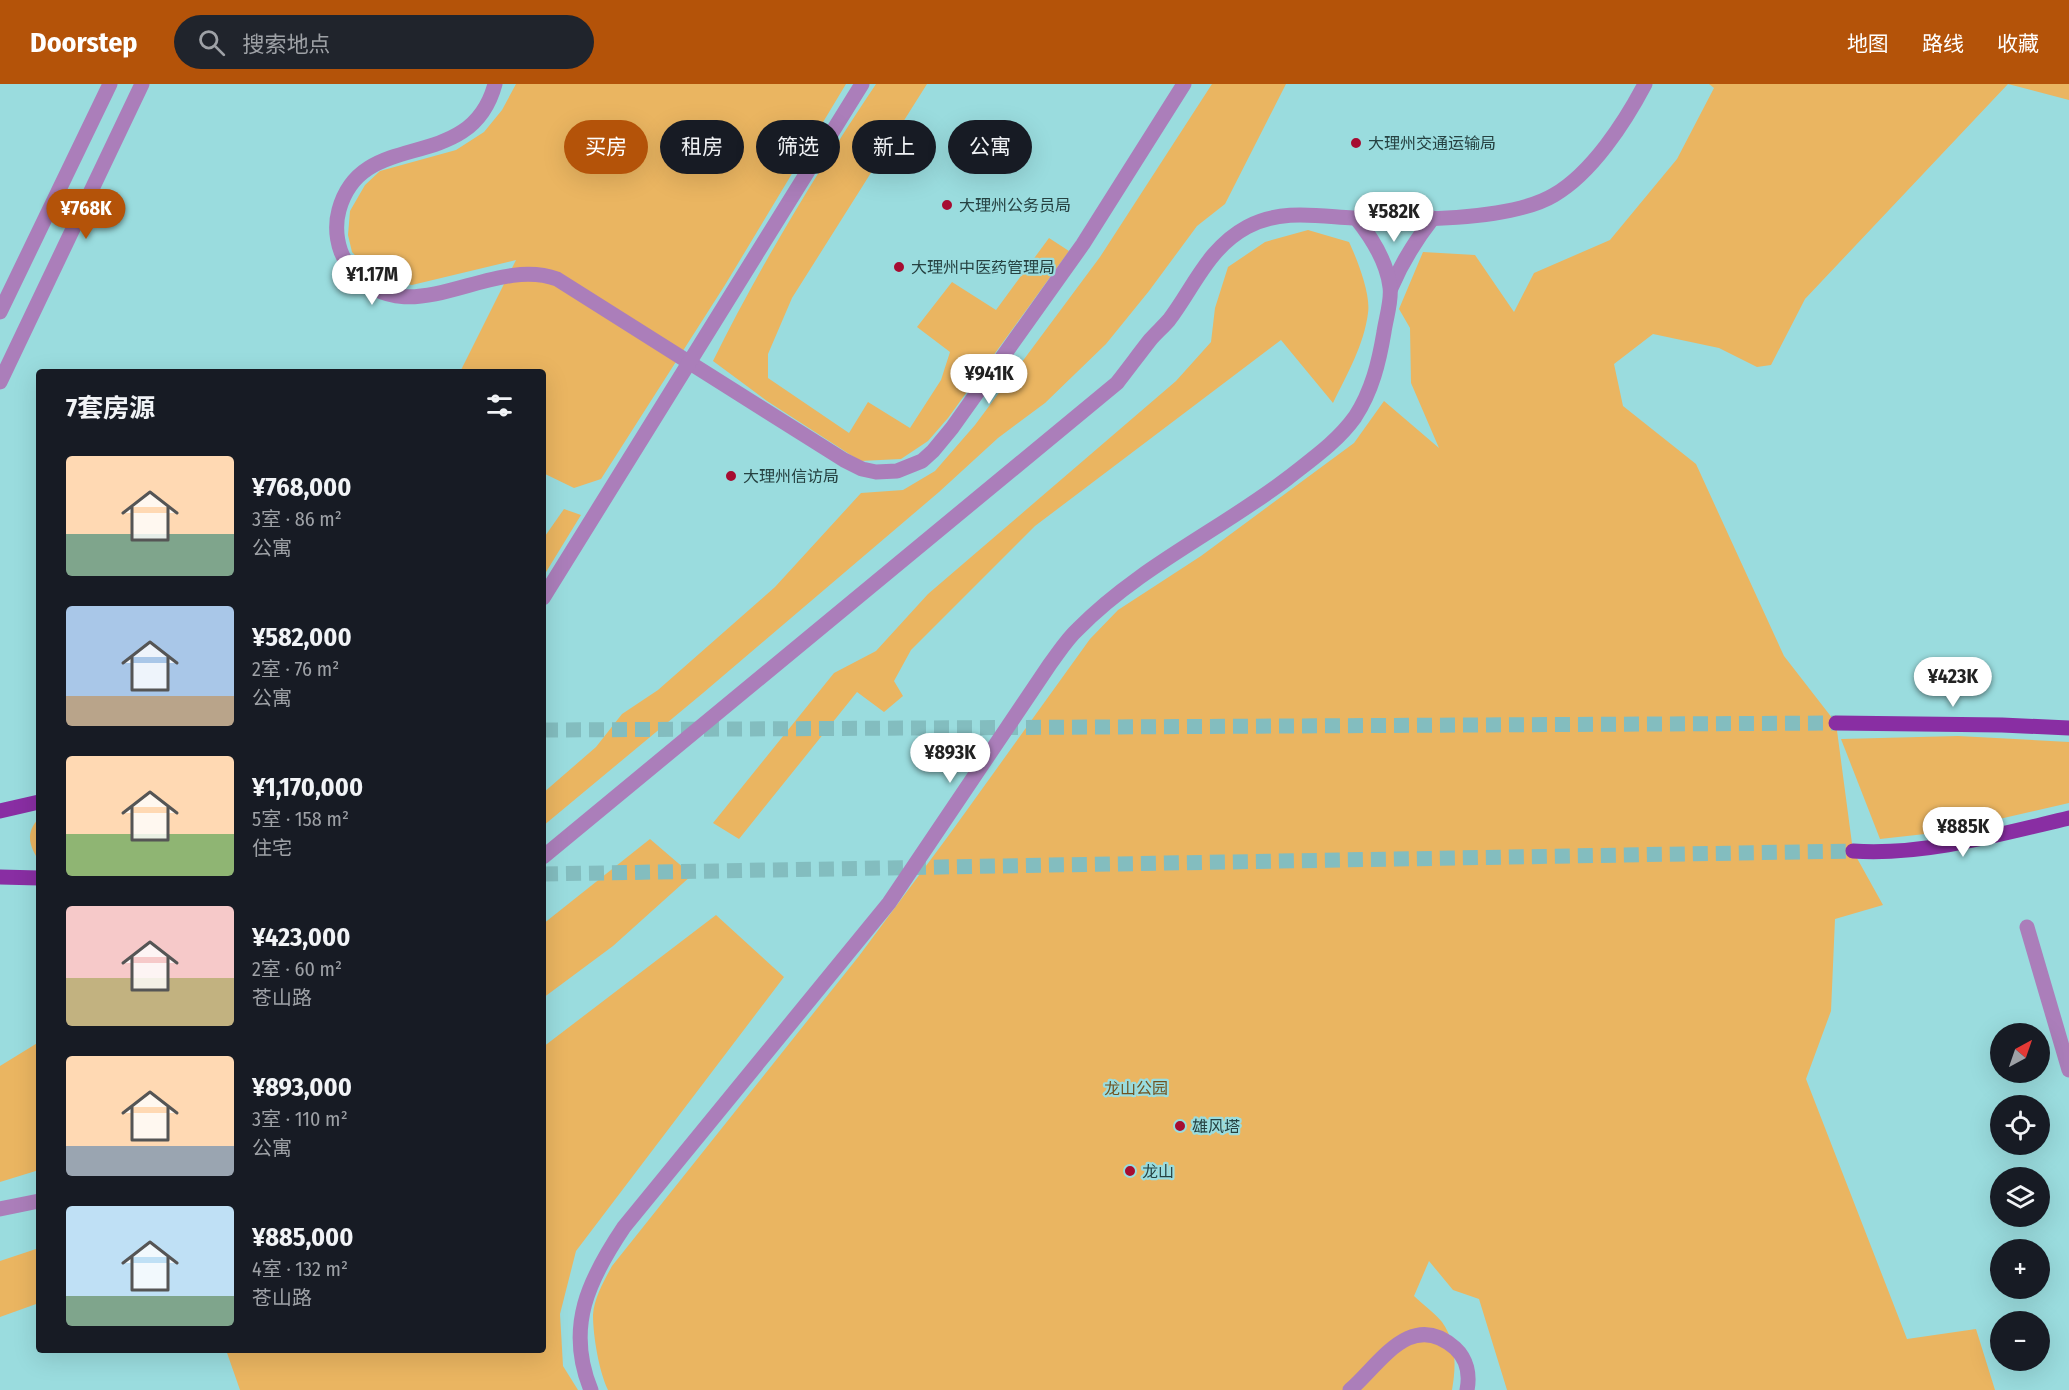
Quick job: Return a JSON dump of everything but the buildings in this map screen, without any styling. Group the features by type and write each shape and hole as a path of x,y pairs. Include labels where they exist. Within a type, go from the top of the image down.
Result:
{"main road":[{"path":"1836,723 2069,728"},
{"path":"0,811 36,803"},
{"path":"1853,851 1894,850 1943,844 2069,818"},
{"path":"0,877 36,878"}],"street":[{"path":"0,312 110,84"},
{"path":"0,382 142,84"},
{"path":"495,84 483,113 459,135 450,140 382,160 366,168 353,180 338,212 336,229 339,247 346,263 357,277 371,288 388,295 405,298 526,273 544,274 566,284 844,460 862,469 887,472 916,464 933,451 952,428 1083,243 1184,84"},
{"path":"546,593 862,84"},
{"path":"546,854 1117,383 1169,320 1214,253 1230,238 1262,220 1284,215 1447,218 1526,207 1554,196 1586,171 1645,84"},
{"path":"1356,218 1369,234 1381,257 1391,288"},
{"path":"591,1390 585,1376 582,1353 581,1324 584,1301 605,1255 624,1227 889,903 1050,664 1077,629 1115,596 1156,566 1254,504 1330,446 1343,432 1364,403 1371,387 1391,288 1408,252 1433,218"},
{"path":"2027,927 2069,1070"},
{"path":"0,1209 36,1202"},
{"path":"1350,1390 1397,1344 1410,1336 1425,1335 1442,1339 1460,1353 1466,1365 1469,1382 1467,1390"}],"green space":[{"path":"516,84 846,84 824,120 756,120 756,174 792,174 725,285 601,479 574,488 546,474 546,369 462,369 516,260 412,285 391,281 370,271 352,252 348,235 350,211 365,185 380,171 456,150 484,132 502,110"},
{"path":"876,84 927,84 904,120 853,120"},
{"path":"1212,84 1286,84 1225,204 1197,226 1106,344 1045,403 998,438 939,492 546,824 546,790 596,747 622,714 658,690 775,587 861,493 903,490 935,471 975,425 1100,257"},
{"name":"龙山公园","path":"1709,84 2008,84 1805,299 1771,365 1757,367 1719,348 1653,334 1614,364 1623,406 1696,464 1784,656 1836,723 1853,851 1883,905 1835,919 1831,1011 1806,1079 1907,1339 1976,1329 1995,1390 1507,1390 1479,1299 1453,1290 1429,1261 1414,1296 1442,1322 1447,1330 1453,1347 1455,1364 1452,1390 608,1390 597,1353 593,1315 597,1296 612,1266 859,956 1090,639 1118,610 1201,556 1354,443 1384,401 1439,448 1411,383 1410,328 1399,309 1423,252 1475,255 1514,312 1534,273 1610,240 1677,159 1714,88"},
{"path":"2008,84 2069,84 2069,100"},
{"path":"852,121 852,174 870,174 792,298 768,354 768,378 849,433 868,402 910,428 941,380 950,352 917,327 952,282 996,310 1049,238 1069,251 948,418 928,441 901,459 860,461 767,401 713,361 750,289 818,174 840,174 840,140"},
{"path":"1308,230 1349,242 1367,296 1368,313 1363,336 1333,403 1281,340 1035,526 911,650 894,681 903,696 884,712 857,692 739,839 713,823 834,673 876,651 928,594 1176,381 1211,342 1215,308 1228,267 1265,242"},
{"path":"564,509 581,515 546,572 546,535"},
{"path":"1958,736 2069,742 2069,803 1943,832 1880,839 1841,739"},
{"path":"36,822 36,856 30,839"},
{"path":"650,839 692,875 613,946 546,996 546,922"},
{"path":"716,915 784,977 576,1251 560,1314 563,1366 578,1390 240,1390 227,1353 546,1353 546,1045"},
{"path":"36,1044 36,1171 0,1182 0,1066"},
{"path":"36,1249 36,1304 0,1317 0,1261"}],"tunnel":[{"path":"546,730 1836,723"},
{"path":"546,874 1853,851"}],"place":[{"name":"大理州交通运输局","path":"1356,143"},
{"name":"大理州公务员局","path":"947,205"},
{"name":"大理州中医药管理局","path":"899,267"},
{"name":"大理州信访局","path":"731,476"},
{"name":"雄风塔","path":"1180,1126"},
{"name":"龙山","path":"1130,1171"}]}
